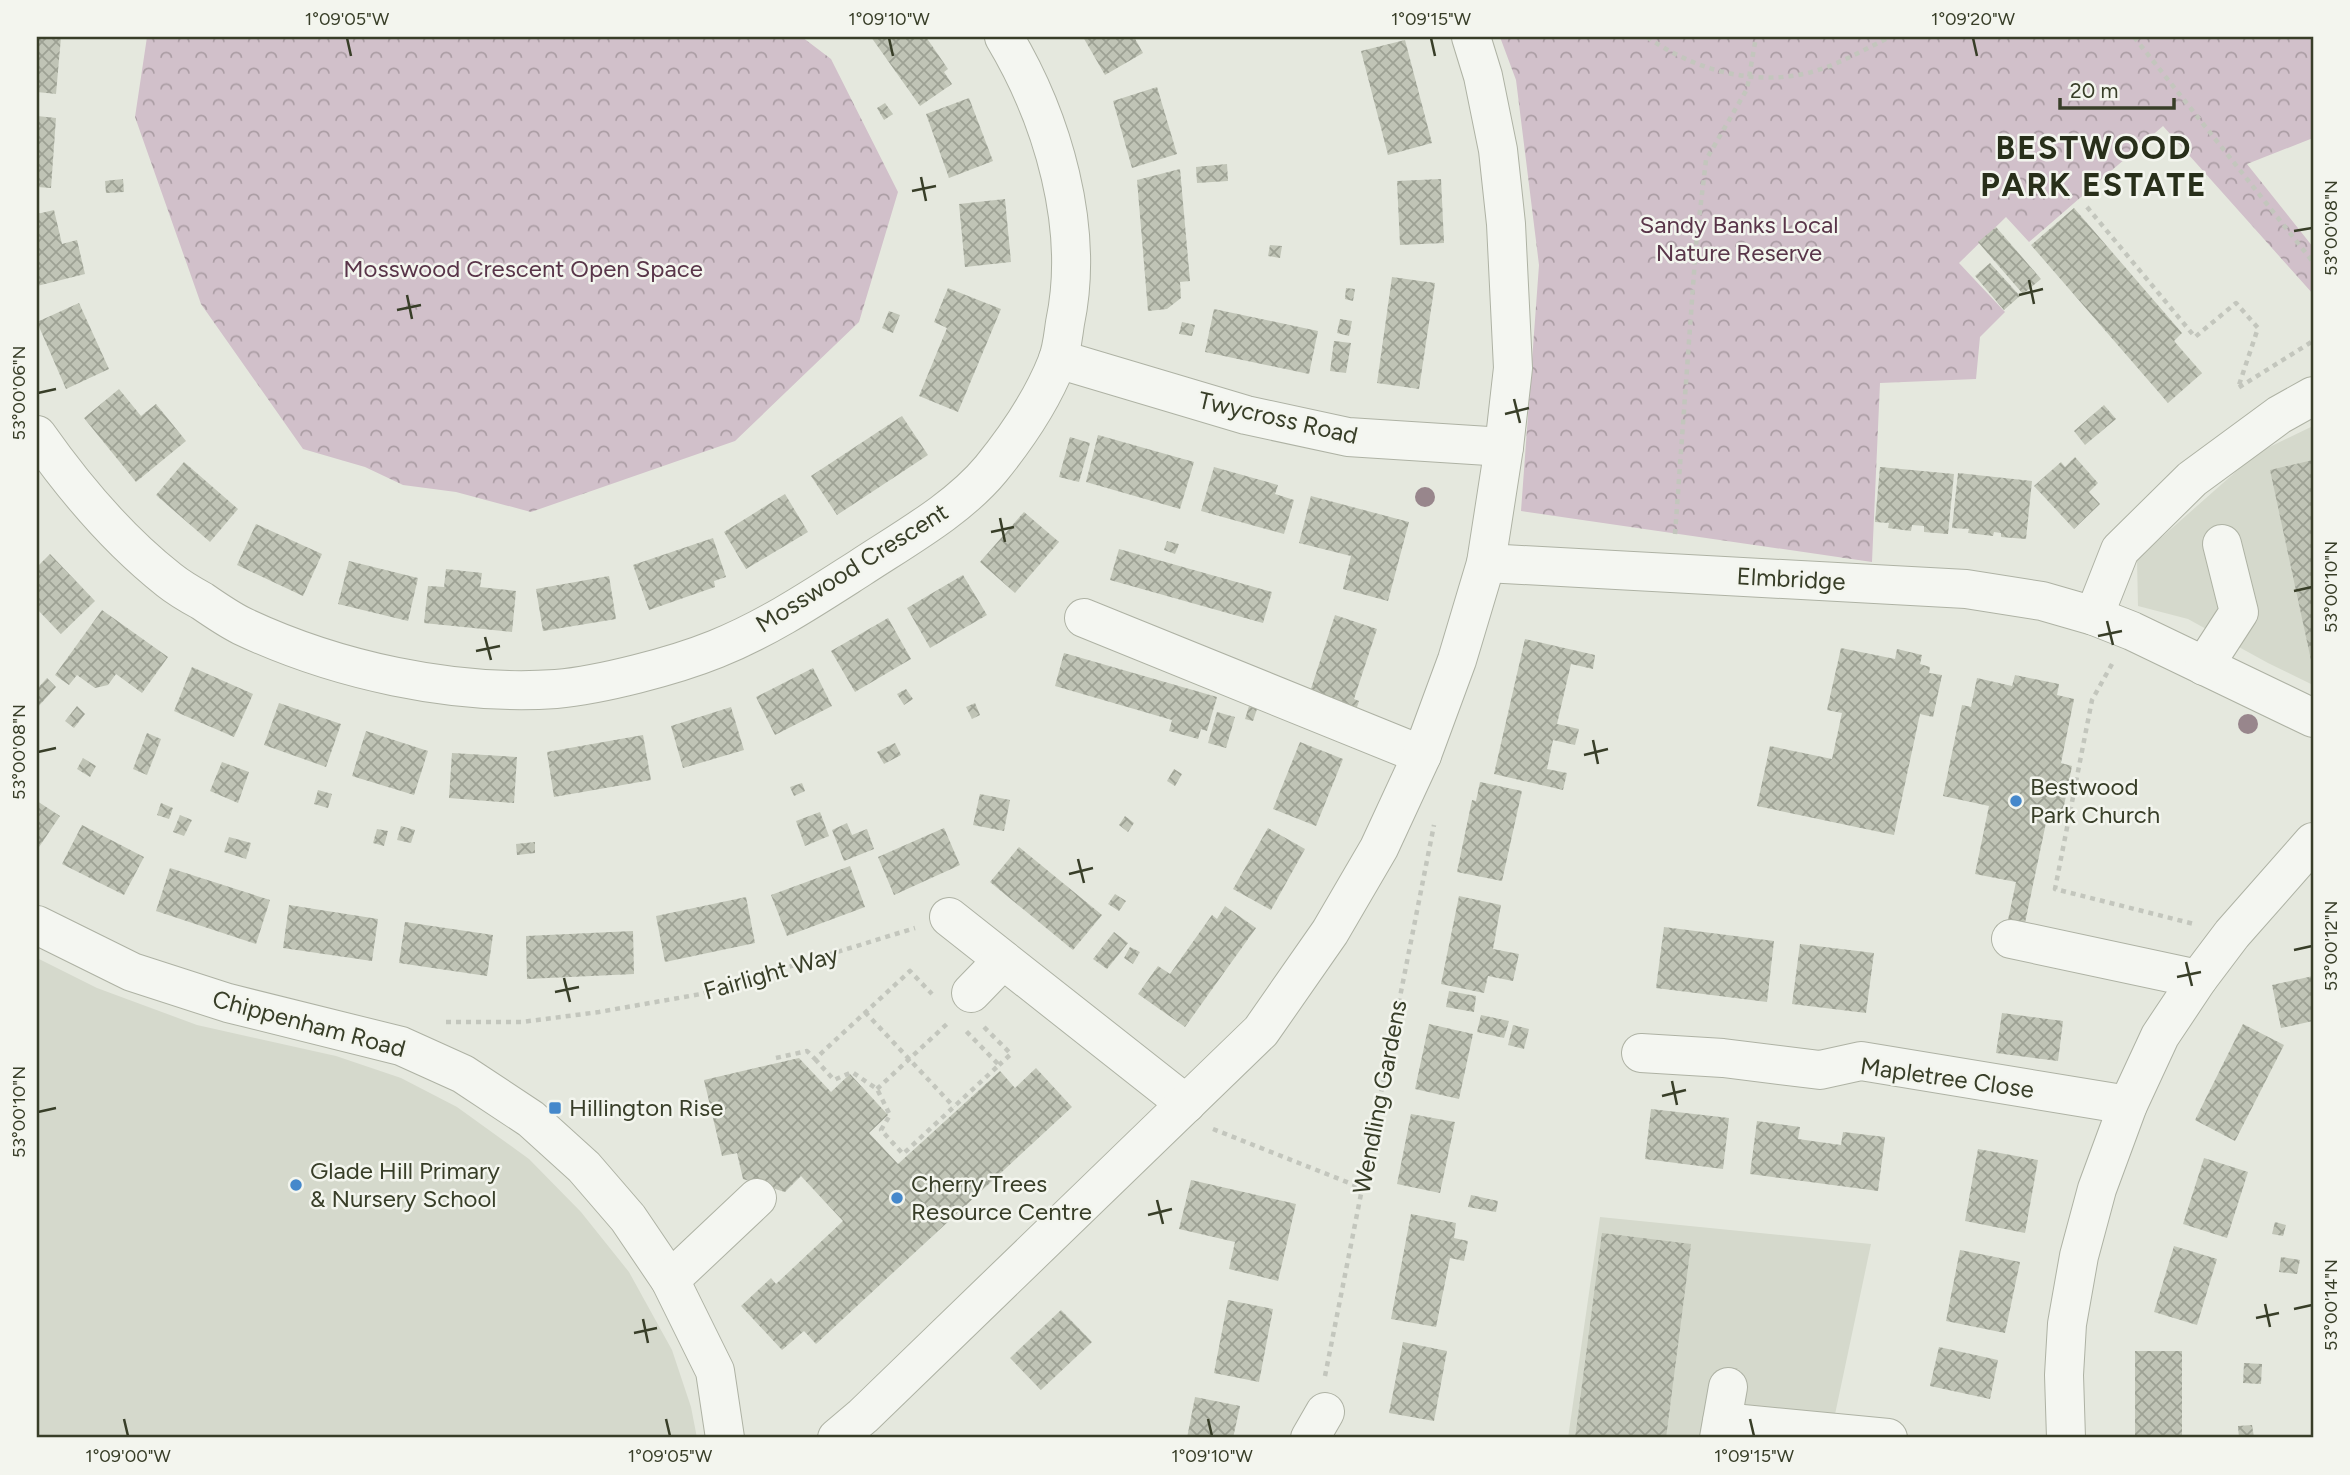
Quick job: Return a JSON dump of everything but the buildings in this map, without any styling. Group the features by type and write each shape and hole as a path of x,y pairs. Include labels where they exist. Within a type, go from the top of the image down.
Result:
{"street":[{"name":"Mosswood Crescent","path":"37,435 67,479 112,530 170,582 240,625 312,654 394,676 481,689 558,688 633,674 715,650 788,615 938,517 989,471 1033,410 1058,359 1068,310 1072,256 1066,197 1049,136 1004,37"},
{"path":"837,1438 863,1416 1261,1031 1330,932 1379,848 1422,755 1457,660 1486,563 1513,368 1506,224 1498,150 1483,76 1471,37"},
{"name":"Twycross Road","path":"1058,359 1246,415 1348,437 1504,447"},
{"path":"2094,616 2120,550 2192,479 2246,437 2313,396"},
{"path":"2204,666 2239,612 2222,544"},
{"name":"Elmbridge","path":"1486,563 1966,589 2042,601 2094,616 2132,631 2313,719"},
{"path":"1084,618 1422,755"},
{"path":"2066,1438 2064,1375 2067,1324 2079,1256 2097,1189 2128,1105 2160,1037 2198,979 2232,934 2313,842"},
{"path":"949,917 1186,1104"},
{"name":"Chippenham Road","path":"37,925 132,972 228,1003 401,1046 463,1074 531,1119 584,1167 628,1218 670,1280 715,1371 725,1438"},
{"path":"2011,939 2198,979"},
{"path":"956,1009 1003,960"},
{"name":"Mapletree Close","path":"1641,1053 1723,1058 1820,1070 1861,1062 2128,1105"},
{"path":"670,1280 757,1198"},
{"path":"1723,1416 1843,1436 1888,1438"}],"path":[{"path":"1647,37 1671,53 1717,71 1749,77 1790,76 1830,66 1890,37"},
{"path":"1672,572 1696,245 1706,160 1747,89 1756,37"},
{"path":"2134,37 2313,262"},
{"path":"2087,207 2195,337 2236,303 2258,328 2238,388 2313,341"},
{"path":"2132,631 2092,700 2055,889 2232,934"},
{"name":"Wendling Gardens","path":"1317,1425 1435,824"},
{"name":"Fairlight Way","path":"522,1022 701,994 949,917"},
{"path":"815,1059 910,971 956,1009 999,1065"},
{"path":"877,1090 956,1009"},
{"path":"776,1058 807,1051 834,1080 852,1072 877,1090 890,1115 881,1130 903,1154 1011,1054 975,1019 983,1011 956,1009"},
{"path":"865,1012 954,1107"},
{"path":"1186,1104 1203,1125 1362,1188"}],"shaded area":[{"path":"2313,426 2313,685 2188,619 2138,606 2137,559 2257,453"},
{"name":"Glade Hill Primary & Nursery School","path":"37,958 97,988 197,1025 336,1056 401,1078 457,1107 529,1159 581,1212 629,1272 672,1350 691,1407 697,1438 37,1438"},
{"path":"1600,1217 1871,1244 1830,1438 1568,1438"}],"green space":[{"name":"Mosswood Crescent Open Space","path":"147,37 802,37 831,59 898,192 859,322 735,441 531,512 456,492 403,485 365,467 303,449 201,304 135,117"},
{"name":"Sandy Banks Local Nature Reserve","path":"1500,37 2313,37 2313,138 2247,164 2313,247 2313,294 2163,126 2029,242 2006,217 1959,263 2005,312 1980,337 1976,379 1880,383 1872,562 1521,511 1539,265 1516,80"}],"place":[{"name":"Bestwood Park Church","path":"2016,801"},
{"name":"Hillington Rise","path":"555,1108"},
{"name":"Glade Hill Primary & Nursery School","path":"296,1185"},
{"name":"Cherry Trees Resource Centre","path":"897,1198"}],"district":[{"name":"BESTWOOD PARK ESTATE","path":"2094,166"}]}
